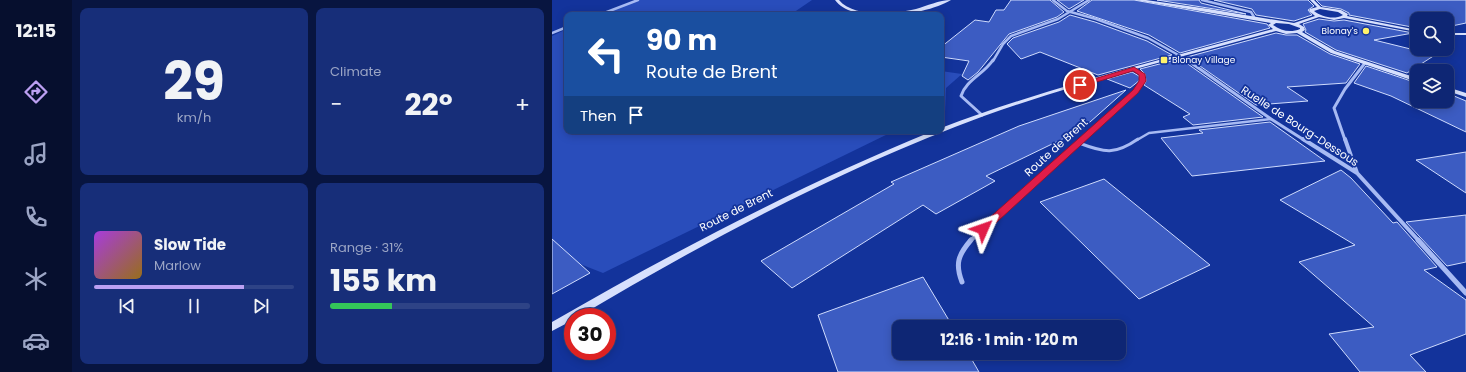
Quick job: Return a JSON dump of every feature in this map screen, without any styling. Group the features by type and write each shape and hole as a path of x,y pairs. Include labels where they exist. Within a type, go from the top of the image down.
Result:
{"main road":[{"path":"837,0 848,10 862,12"},
{"path":"910,12 949,0"},
{"path":"1137,0 1296,24 1318,16"},
{"path":"1312,0 1320,8"},
{"path":"1345,17 1346,15 1339,11 1320,8 1312,10 1313,14 1318,16 1337,18 1345,17 1410,30"},
{"path":"1275,22 1270,25 1276,30 1298,32 1333,52 1410,78"},
{"path":"1296,24 1304,29 1298,32"},
{"name":"Route de Brent","path":"944,129 982,115 1134,69 1276,30"},
{"path":"1454,34 1466,34"},
{"path":"1454,91 1466,95"},
{"name":"Route de Brent","path":"552,327 649,269 735,224 822,181 933,134"}],"street":[{"path":"607,12 638,0"},
{"path":"1053,0 1067,11"},
{"path":"982,115 969,105 961,96 964,86 987,69 1000,51 1003,44 1011,36 1058,19 1067,11 1089,0"},
{"path":"1202,0 1251,12 1254,17"},
{"name":"Ruelle de Bourg-Dessous","path":"1067,11 1096,19 1148,38 1181,56 1271,119 1357,173 1466,293"},
{"path":"552,33 564,28"},
{"path":"1357,173 1334,108 1345,89 1365,63"},
{"name":"Route de Brent","path":"962,282 957,270 958,255 972,239 1136,91 1143,81 1142,74 1134,69"}],"lane":[{"path":"1079,143 1100,151 1110,152 1121,149 1139,137 1149,134 1271,119"}],"shaded area":[{"path":"636,0 812,0 794,12 608,12"},
{"path":"564,30 564,134 888,134 603,273 552,253 552,36"},
{"path":"944,71 962,74 946,88 945,112"}],"building":[{"path":"1011,0 1050,0 1064,12 1057,17 1009,34 978,72 968,80 962,76 969,61 944,57 944,45 975,20 989,22 996,10 1004,10"},
{"path":"1057,0 1084,0 1069,9"},
{"path":"1092,0 1134,0 1267,24 1270,28 1180,53 1149,35 1077,11"},
{"path":"1157,0 1199,0 1201,3 1246,14"},
{"path":"1214,0 1308,0 1314,6 1308,10 1312,15 1294,21 1256,15 1252,9"},
{"path":"1316,0 1466,0 1466,23 1454,26 1454,12 1410,12 1410,27 1349,15 1349,13 1341,9 1322,6"},
{"path":"1070,15 1095,22 1147,41 1172,55 1098,75 1040,52 1021,59 1007,44 1013,38 1059,22"},
{"path":"1319,19 1334,21 1344,20 1410,32 1374,40 1410,49 1410,56 1433,56 1421,64 1410,64 1410,71 1407,73 1336,50 1305,32 1306,30 1303,24"},
{"path":"1276,33 1297,35 1330,54 1360,64 1346,83 1287,87 1308,101 1256,105 1187,57"},
{"path":"1179,59 1263,117 1193,125 1183,117 1190,114 1144,85 1146,81 1145,74 1140,69"},
{"path":"1366,66 1410,81 1410,105 1391,96 1354,83"},
{"path":"1132,72 1139,76 1140,80 1130,88 1107,79"},
{"path":"1126,90 1081,130 986,176 995,181 936,214 923,205 792,288 761,261 894,184 891,182 1019,126"},
{"path":"1454,96 1466,101 1466,132 1416,108 1454,108"},
{"path":"1270,122 1325,161 1192,176 1161,138 1203,133 1199,130"},
{"path":"1466,152 1466,193 1416,160"},
{"path":"1341,170 1351,178 1393,223 1397,222 1437,267 1424,270 1466,300 1466,334 1410,355 1426,372 1360,372 1329,334 1374,327 1299,262 1355,245 1280,200"},
{"path":"1104,179 1210,265 1139,299 1040,202"},
{"path":"1466,215 1466,262 1447,266 1406,222"},
{"path":"552,239 590,273 552,294"},
{"path":"923,277 949,320 892,320 892,360 972,360 979,372 838,372 818,315"}],"place":[{"name":"Blonay's","path":"1366,31"},
{"name":"Blonay Village","path":"1164,60"}],"route":[{"path":"983,229 1136,91 1143,81 1142,74 1134,69 1080,85"}]}
